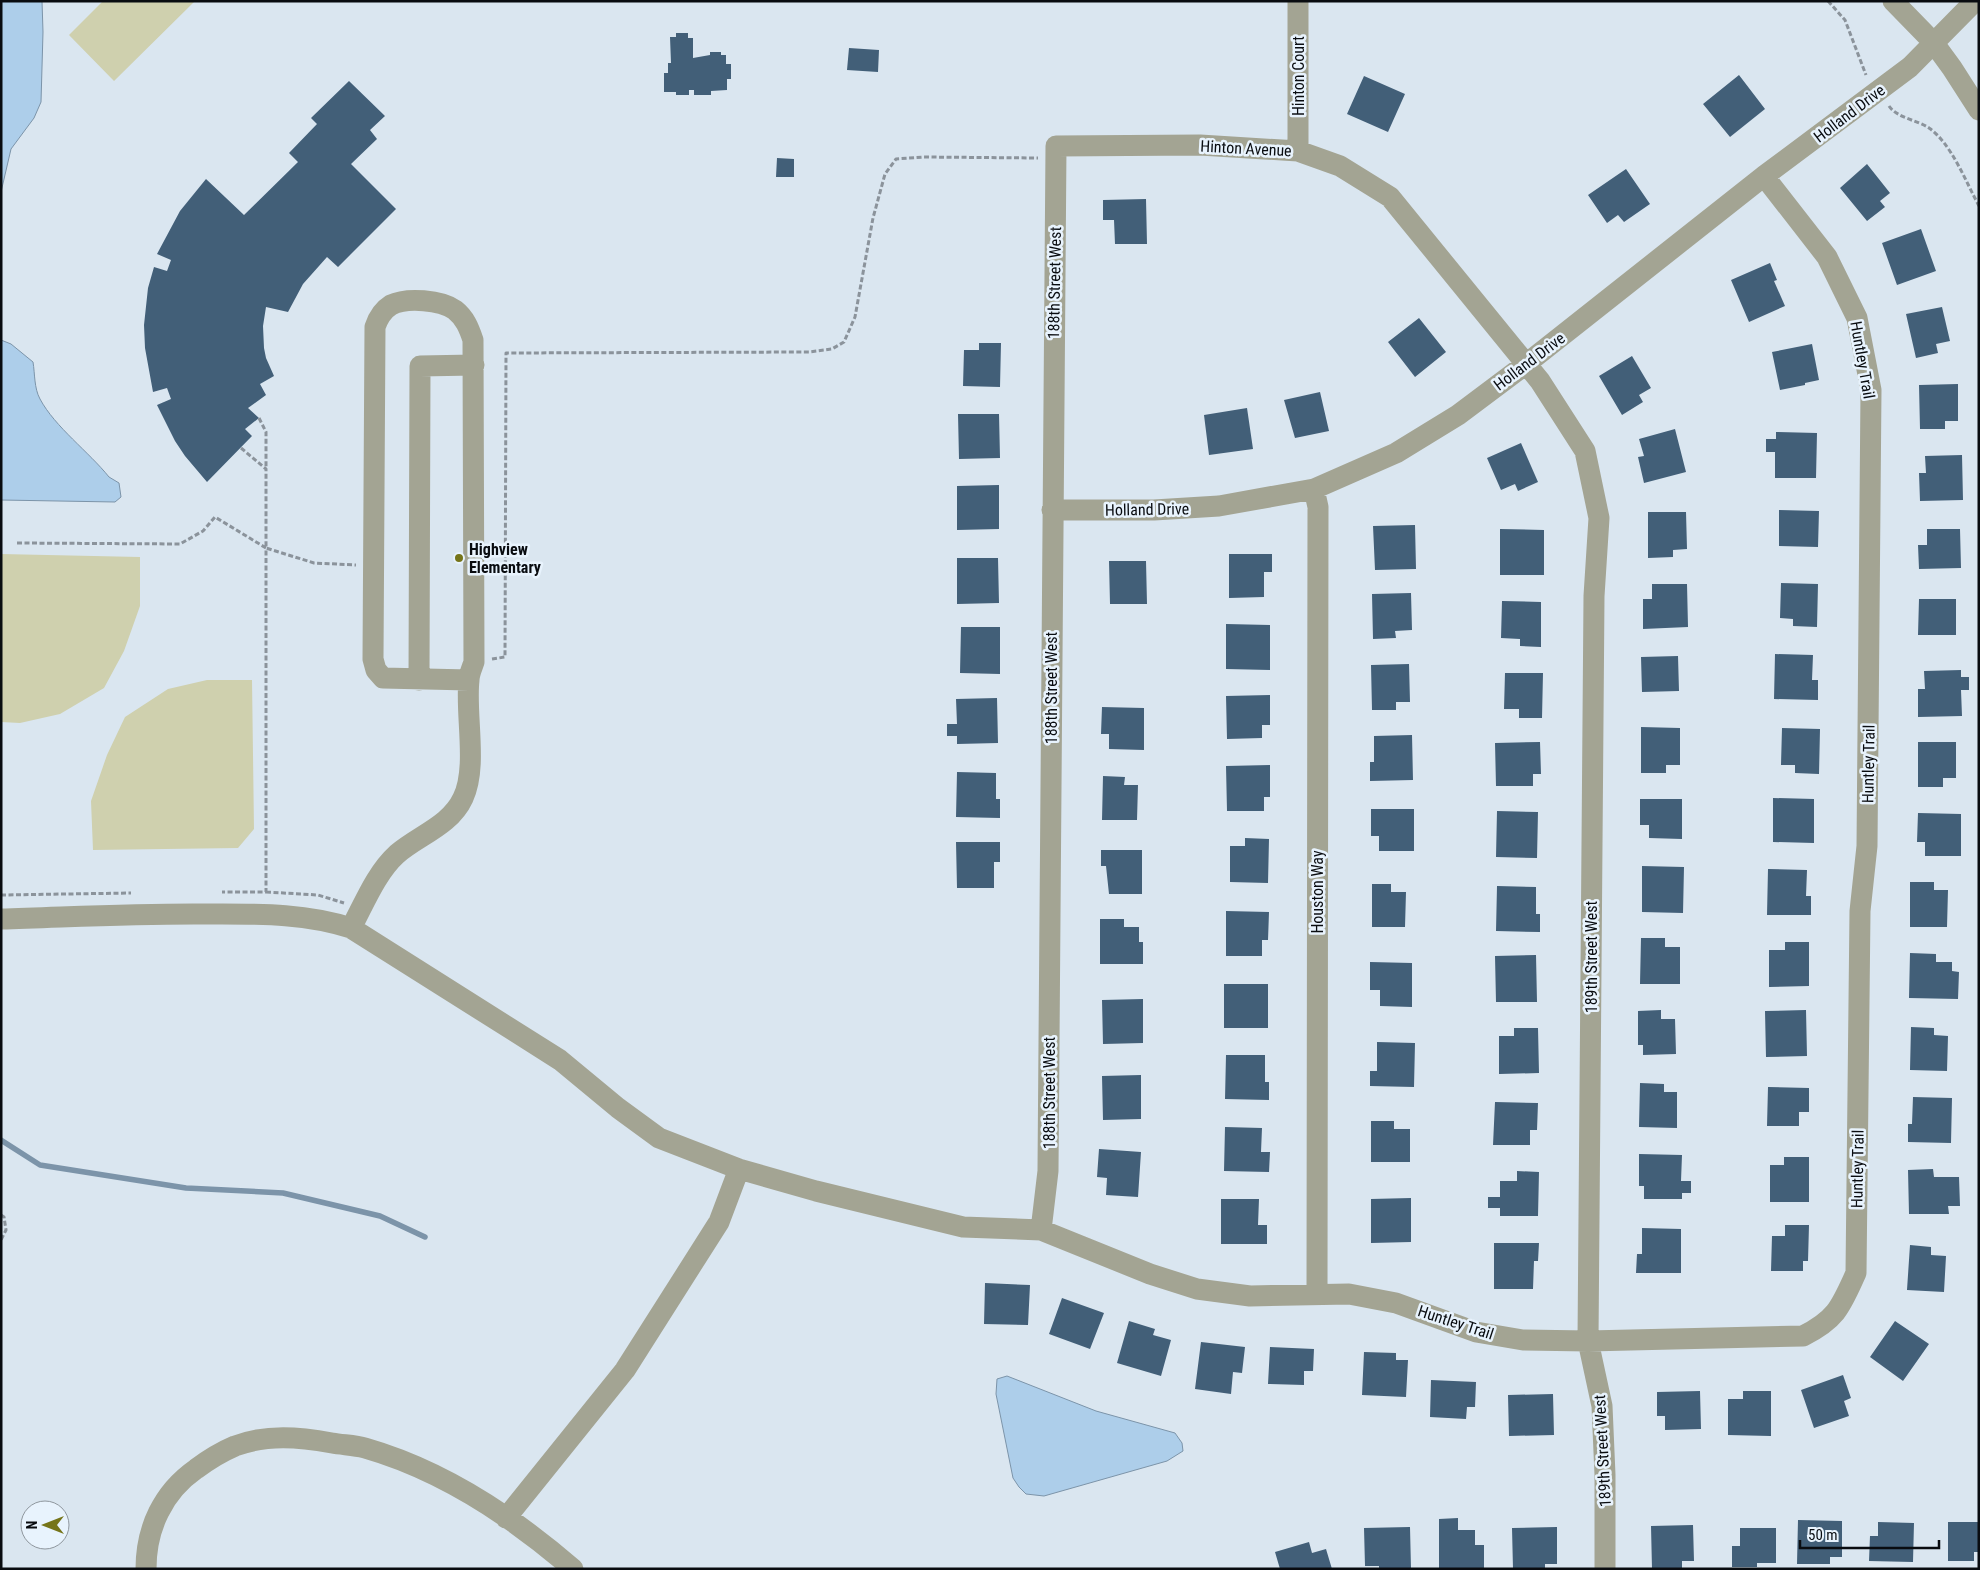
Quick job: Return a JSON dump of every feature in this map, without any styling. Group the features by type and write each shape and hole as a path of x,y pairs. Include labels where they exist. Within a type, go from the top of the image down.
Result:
{"street":[{"name":"Hinton Court","path":"1298,1 1298,151"},
{"path":"1893,1 1933,42 1979,110"},
{"name":"Holland Drive","path":"1052,510 1154,510 1219,506 1314,489 1396,454 1458,415 1526,364 1764,176 1910,67 1975,1"},
{"name":"Hinton Avenue","path":"1055,152 1200,145 1298,151 1340,166 1390,197 1526,364"},
{"name":"188th Street West","path":"1040,1230 1048,1171 1055,152"},
{"name":"Huntley Trail","path":"1,919 188,913 263,914 307,918 351,928 560,1060 618,1108 659,1138 739,1169 816,1191 963,1227 1040,1230 1150,1274 1197,1289 1250,1296 1349,1294 1396,1303 1476,1332 1523,1340 1588,1341 1803,1336 1822,1326 1841,1307 1856,1272 1860,911 1867,846 1871,390 1857,318 1827,257 1764,176"},
{"path":"351,928 387,865 408,846 432,831 456,811 464,796 469,779 468,680 474,662 473,340 470,329 464,319 447,306 435,302 402,303 391,306 378,318 375,326 373,659 376,670 383,678 468,680"},
{"name":"189th Street West","path":"1526,364 1540,381 1585,451 1599,518 1594,596 1588,1341 1602,1406 1605,1475 1605,1569"},
{"path":"419,680 420,366 474,365"},
{"name":"Houston Way","path":"1314,489 1318,507 1317,1295"},
{"path":"506,1518 625,1370 719,1222 739,1169"},
{"path":"146,1569 152,1525 165,1498 183,1478 212,1457 236,1446 281,1436 364,1448 447,1481 506,1518 573,1569"}],"path":[{"path":"1828,1 1845,20 1869,80 1879,90 1890,109 1930,129 1944,142 1979,206"},
{"path":"489,666 489,659 505,657 506,353 809,352 832,349 844,342 855,317 873,218 885,174 896,159 1055,152"},
{"path":"259,418 266,432 266,892"},
{"path":"241,448 266,469"},
{"path":"17,543 180,544 203,531 214,517 266,548 314,563 374,566"},
{"path":"217,892 318,895 362,908"},
{"path":"1,895 140,893"},
{"path":"1,1215 4,1216 6,1230 1,1240"}],"green space":[{"path":"103,1 194,2 114,81 69,35"},
{"path":"1,554 140,557 140,606 124,651 104,688 60,714 20,723 1,722"},
{"path":"207,680 252,680 254,829 238,848 93,850 91,801 107,755 125,717 168,689"}],"water":[{"path":"1,1 42,1 43,32 41,102 34,118 11,149 1,192"},
{"path":"1,340 11,344 33,362 37,390 46,409 109,477 119,483 121,497 115,502 1,500"},
{"path":"1007,1376 1096,1411 1175,1433 1182,1443 1183,1451 1167,1461 1044,1496 1026,1494 1013,1478 996,1394 997,1379"}],"building":[{"path":"676,33 688,33 688,38 693,38 693,58 710,55 710,52 721,52 721,55 726,55 726,64 731,64 731,79 727,79 727,90 711,91 711,95 694,95 694,90 689,90 689,95 676,95 676,92 664,92 664,73 668,73 668,63 671,63 670,37 676,37"},
{"path":"849,48 879,50 878,72 847,70"},
{"path":"1739,75 1765,109 1730,137 1703,104"},
{"path":"1364,76 1405,94 1388,132 1347,114"},
{"path":"349,81 385,116 370,130 377,139 351,164 396,209 338,267 327,257 303,284 288,312 266,307 263,326 264,348 274,376 260,384 266,395 248,408 259,418 245,429 252,436 207,482 175,441 157,405 171,399 167,388 153,392 145,348 144,325 148,288 154,267 167,271 171,260 157,254 180,211 206,179 244,215 298,162 289,153 317,124 311,118"},
{"path":"777,158 794,159 794,177 776,177"},
{"path":"1867,164 1890,193 1880,201 1885,207 1867,221 1840,188"},
{"path":"1626,169 1650,204 1624,222 1618,215 1607,223 1588,195"},
{"path":"1146,199 1147,244 1115,244 1114,220 1103,220 1103,200"},
{"path":"1921,229 1936,271 1897,285 1882,243"},
{"path":"1770,263 1777,280 1774,281 1785,306 1749,322 1731,280"},
{"path":"1942,307 1950,341 1936,344 1938,353 1916,358 1906,314"},
{"path":"1419,318 1446,352 1415,377 1388,342"},
{"path":"979,343 1001,343 1000,387 963,386 964,350 979,350"},
{"path":"1812,344 1819,380 1780,390 1772,352"},
{"path":"1632,356 1651,388 1639,395 1643,402 1622,415 1599,376"},
{"path":"1958,384 1958,421 1945,421 1945,429 1920,429 1919,385"},
{"path":"1320,392 1329,431 1295,438 1284,400"},
{"path":"1247,408 1253,449 1209,455 1204,415"},
{"path":"958,414 999,414 1000,458 959,459"},
{"path":"1675,429 1686,472 1644,483 1638,457 1644,456 1639,439"},
{"path":"1776,432 1817,433 1816,478 1775,478 1775,452 1766,452 1766,439 1776,439"},
{"path":"1521,443 1538,482 1518,491 1515,484 1501,490 1487,458"},
{"path":"1962,455 1963,500 1920,501 1919,473 1926,473 1925,456"},
{"path":"999,485 999,529 957,530 957,486"},
{"path":"1779,510 1819,511 1818,547 1779,546"},
{"path":"1648,512 1686,512 1687,549 1673,550 1673,557 1648,558"},
{"path":"1415,525 1416,569 1375,570 1373,526"},
{"path":"1500,529 1544,530 1544,575 1500,575"},
{"path":"1927,529 1960,529 1961,568 1919,569 1918,545 1927,545"},
{"path":"1229,554 1272,554 1272,572 1264,572 1264,597 1229,598"},
{"path":"957,558 998,558 999,603 957,604"},
{"path":"1109,561 1146,561 1147,604 1110,604"},
{"path":"1781,583 1818,584 1817,627 1793,626 1793,619 1780,618"},
{"path":"1652,584 1687,584 1688,627 1643,629 1643,599 1652,599"},
{"path":"1411,593 1412,630 1395,631 1396,638 1373,639 1372,594"},
{"path":"1919,599 1956,599 1956,635 1918,635"},
{"path":"1502,601 1541,602 1541,647 1520,646 1520,639 1501,638"},
{"path":"1226,624 1270,625 1270,670 1226,669"},
{"path":"961,627 1000,627 1000,674 960,673"},
{"path":"1775,654 1813,655 1812,680 1818,680 1818,700 1774,699"},
{"path":"1678,656 1679,691 1642,692 1641,657"},
{"path":"1409,664 1410,702 1396,702 1396,710 1372,710 1371,665"},
{"path":"1961,670 1961,677 1969,677 1969,690 1961,690 1962,716 1918,717 1918,689 1925,689 1924,671"},
{"path":"1505,673 1543,673 1542,718 1519,718 1519,709 1504,709"},
{"path":"1270,695 1270,725 1262,725 1262,738 1227,739 1226,696"},
{"path":"997,698 998,743 957,744 957,736 947,736 947,724 957,724 956,699"},
{"path":"1102,707 1144,708 1144,750 1109,749 1109,734 1101,734"},
{"path":"1641,727 1680,728 1680,765 1666,765 1666,773 1641,773"},
{"path":"1782,728 1820,729 1819,774 1795,773 1795,765 1781,765"},
{"path":"1412,735 1413,780 1370,781 1370,762 1374,762 1374,736"},
{"path":"1540,742 1541,774 1533,774 1533,786 1496,786 1495,743"},
{"path":"1918,742 1956,742 1956,778 1943,778 1943,787 1918,787"},
{"path":"1270,765 1270,797 1264,797 1264,811 1227,811 1226,766"},
{"path":"957,772 996,773 996,799 1000,799 1000,818 956,817"},
{"path":"1103,776 1125,777 1124,785 1138,785 1137,820 1102,820"},
{"path":"1773,798 1814,799 1814,843 1773,842"},
{"path":"1640,799 1682,799 1682,839 1649,838 1649,825 1640,825"},
{"path":"1371,809 1414,809 1414,851 1379,851 1379,836 1371,836"},
{"path":"1497,811 1538,812 1537,858 1496,857"},
{"path":"1918,813 1961,814 1961,856 1925,856 1925,842 1917,842"},
{"path":"1245,838 1269,839 1268,883 1230,882 1230,846 1245,846"},
{"path":"956,842 1000,842 1000,862 994,862 994,888 957,888"},
{"path":"1101,850 1142,850 1142,894 1109,894 1106,866 1101,866"},
{"path":"1642,866 1684,867 1683,913 1642,912"},
{"path":"1768,869 1807,870 1806,896 1811,896 1811,915 1767,915"},
{"path":"1910,882 1934,882 1934,890 1948,890 1947,927 1910,927"},
{"path":"1372,884 1391,884 1391,892 1406,892 1405,927 1372,927"},
{"path":"1497,886 1536,887 1536,914 1540,914 1540,932 1496,931"},
{"path":"1226,911 1269,912 1268,940 1262,940 1262,956 1226,956"},
{"path":"1100,919 1124,919 1124,927 1139,927 1139,942 1143,942 1143,964 1100,964"},
{"path":"1641,938 1665,938 1665,947 1680,947 1680,984 1640,984"},
{"path":"1785,942 1809,942 1809,986 1769,987 1769,950 1785,950"},
{"path":"1910,953 1936,954 1936,962 1952,962 1952,971 1959,972 1958,999 1909,998"},
{"path":"1536,955 1537,1002 1496,1002 1495,956"},
{"path":"1370,962 1412,963 1412,1007 1380,1006 1380,990 1370,990"},
{"path":"1224,984 1268,984 1268,1028 1224,1028"},
{"path":"1143,999 1143,1043 1103,1044 1102,1000"},
{"path":"1661,1010 1661,1019 1675,1019 1676,1054 1643,1055 1643,1045 1638,1045 1638,1011"},
{"path":"1806,1010 1807,1056 1766,1057 1765,1011"},
{"path":"1911,1027 1934,1028 1934,1035 1948,1036 1947,1071 1910,1070"},
{"path":"1514,1028 1538,1028 1539,1073 1499,1074 1499,1036 1514,1036"},
{"path":"1377,1042 1415,1043 1414,1087 1370,1086 1370,1071 1377,1071"},
{"path":"1226,1055 1265,1055 1265,1082 1269,1082 1269,1100 1225,1099"},
{"path":"1141,1075 1141,1119 1103,1120 1102,1076"},
{"path":"1640,1083 1664,1084 1664,1092 1677,1092 1677,1128 1639,1127"},
{"path":"1768,1087 1809,1088 1809,1112 1799,1112 1799,1126 1767,1126"},
{"path":"1913,1097 1952,1098 1951,1143 1908,1142 1908,1124 1912,1124"},
{"path":"1495,1102 1538,1103 1537,1130 1530,1130 1530,1145 1493,1145"},
{"path":"1371,1121 1394,1121 1394,1129 1410,1129 1410,1162 1371,1162"},
{"path":"1225,1127 1262,1128 1261,1152 1270,1152 1269,1172 1224,1171"},
{"path":"1099,1149 1141,1152 1138,1197 1106,1195 1107,1178 1097,1177"},
{"path":"1639,1154 1682,1155 1681,1181 1691,1181 1691,1193 1682,1193 1682,1199 1644,1199 1644,1186 1639,1186"},
{"path":"1784,1157 1809,1157 1809,1202 1770,1202 1770,1165 1784,1165"},
{"path":"1933,1169 1934,1177 1959,1177 1960,1206 1948,1206 1949,1214 1909,1214 1908,1170"},
{"path":"1517,1171 1539,1172 1538,1216 1500,1216 1500,1208 1488,1208 1488,1197 1500,1197 1500,1181 1517,1181"},
{"path":"1411,1198 1411,1242 1371,1243 1371,1199"},
{"path":"1221,1199 1259,1199 1258,1225 1267,1225 1267,1244 1221,1244"},
{"path":"1785,1225 1809,1225 1808,1261 1803,1261 1803,1271 1771,1271 1772,1236 1785,1236"},
{"path":"1642,1228 1681,1229 1681,1273 1636,1273 1637,1254 1642,1254"},
{"path":"1494,1243 1539,1243 1538,1261 1534,1261 1533,1289 1494,1289"},
{"path":"1910,1245 1931,1247 1931,1255 1946,1256 1944,1292 1907,1290"},
{"path":"985,1283 1030,1285 1028,1325 984,1324"},
{"path":"1062,1298 1104,1313 1090,1349 1049,1334"},
{"path":"1129,1321 1155,1329 1153,1335 1171,1340 1161,1376 1117,1363"},
{"path":"1895,1321 1929,1344 1903,1381 1870,1357"},
{"path":"1201,1342 1245,1347 1242,1373 1233,1372 1231,1394 1195,1389"},
{"path":"1270,1347 1314,1349 1313,1371 1304,1371 1304,1385 1268,1384"},
{"path":"1364,1352 1396,1353 1396,1360 1408,1360 1406,1397 1362,1395"},
{"path":"1843,1375 1851,1398 1844,1401 1849,1416 1814,1428 1801,1390"},
{"path":"1431,1380 1476,1382 1475,1407 1467,1407 1466,1419 1430,1417"},
{"path":"1700,1391 1701,1429 1665,1430 1665,1416 1657,1416 1657,1392"},
{"path":"1743,1391 1771,1391 1771,1436 1728,1435 1728,1399 1743,1399"},
{"path":"1553,1394 1554,1435 1509,1436 1508,1395"},
{"path":"1458,1518 1458,1530 1475,1530 1475,1545 1484,1545 1484,1568 1439,1569 1439,1519"},
{"path":"1798,1520 1842,1521 1842,1557 1830,1557 1830,1564 1797,1564"},
{"path":"1878,1522 1914,1523 1913,1562 1869,1561 1870,1536 1878,1536"},
{"path":"1948,1522 1979,1522 1979,1552 1974,1552 1974,1561 1948,1561"},
{"path":"1693,1525 1694,1561 1682,1561 1682,1569 1652,1569 1651,1526"},
{"path":"1410,1527 1411,1569 1379,1569 1379,1566 1365,1566 1364,1528"},
{"path":"1557,1527 1557,1564 1545,1564 1545,1569 1513,1569 1512,1528"},
{"path":"1740,1528 1776,1528 1776,1563 1757,1563 1757,1567 1732,1567 1732,1546 1740,1546"},
{"path":"1309,1542 1312,1553 1326,1549 1332,1569 1280,1569 1275,1552"}],"waterway":[{"path":"1,1140 40,1165 186,1188 283,1193 380,1216 425,1237"}],"place":[{"name":"Highview Elementary","path":"459,558"}]}
